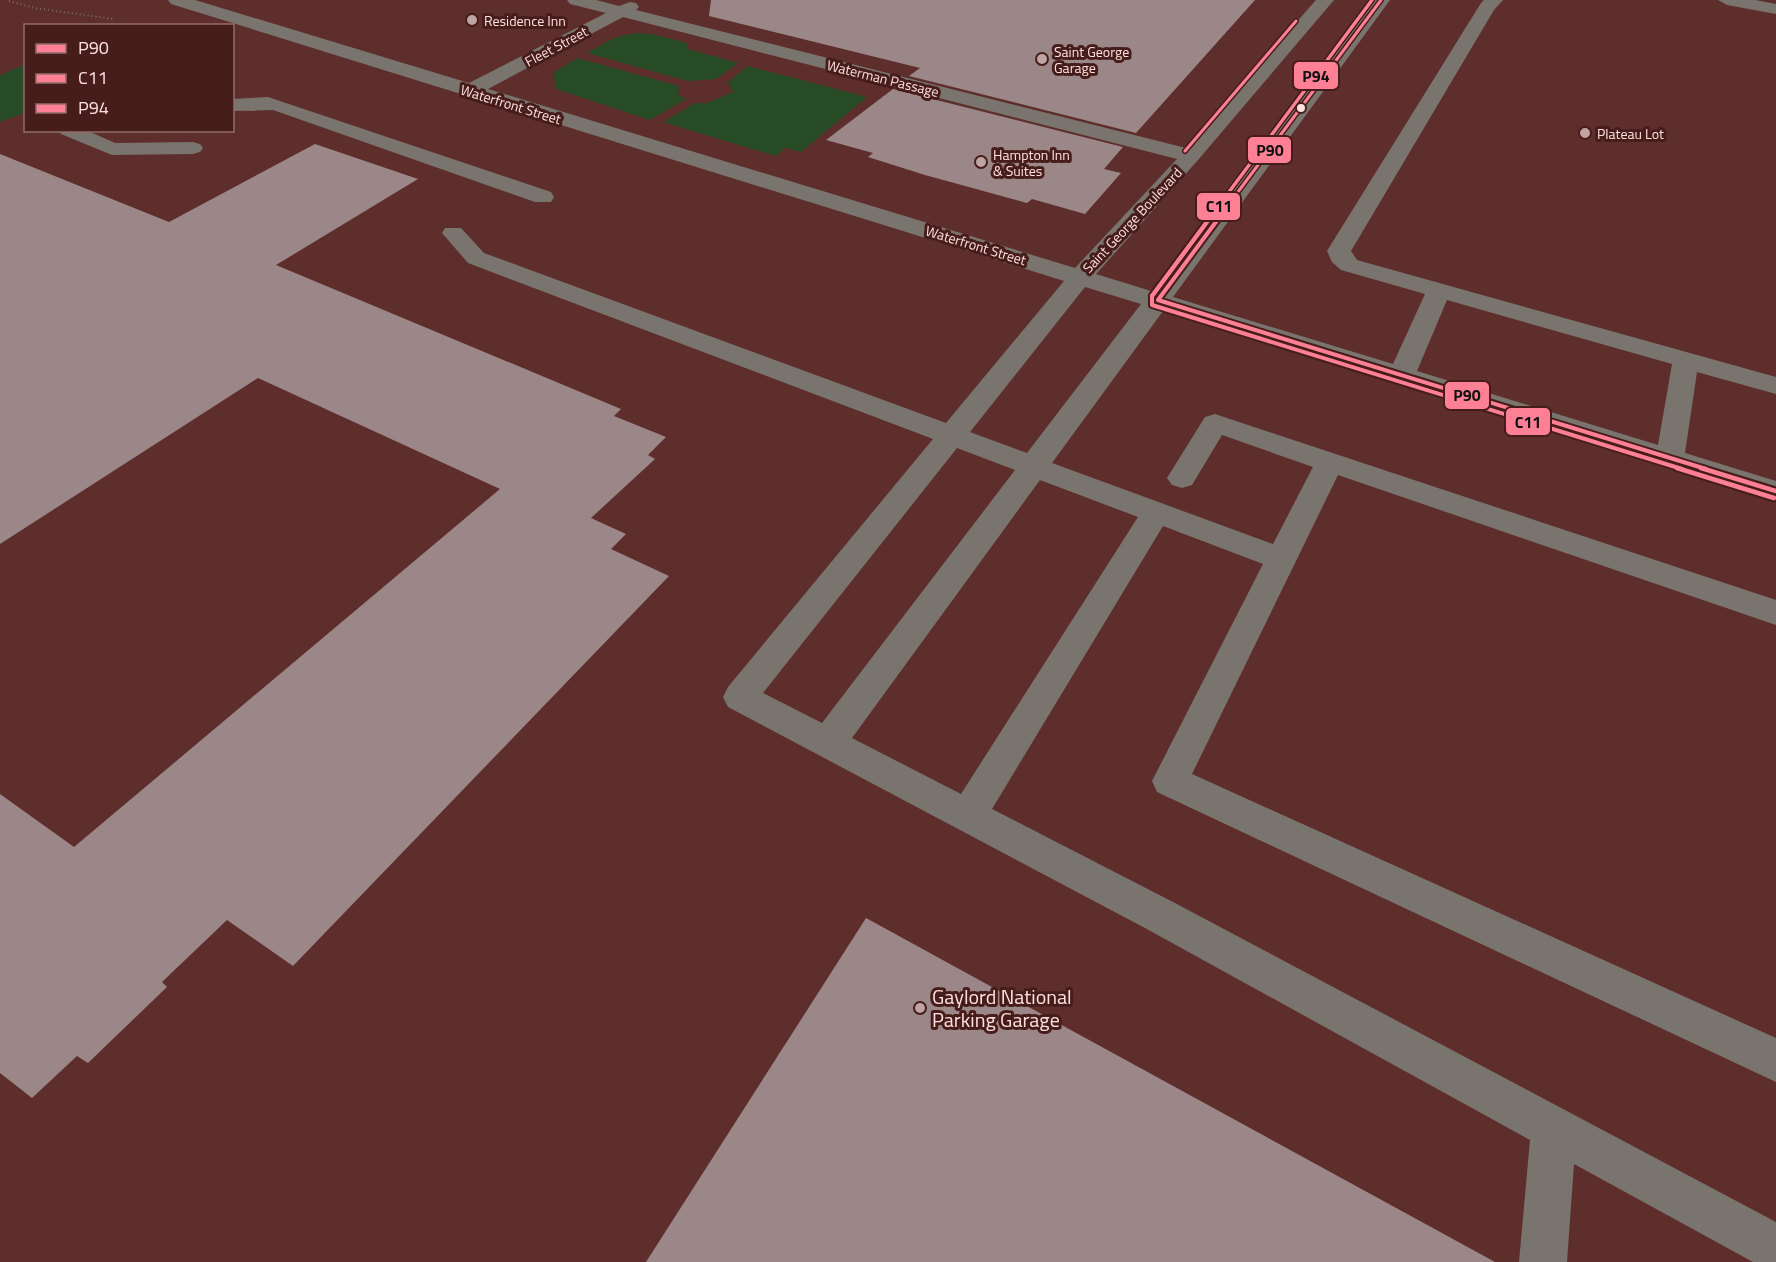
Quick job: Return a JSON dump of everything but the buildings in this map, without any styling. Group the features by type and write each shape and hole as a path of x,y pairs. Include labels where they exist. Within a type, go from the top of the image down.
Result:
{"street":[{"name":"Waterfront Street","path":"177,0 1776,491"},
{"name":"Waterman Passage","path":"576,0 1191,156"},
{"name":"Fleet Street","path":"469,91 642,0"},
{"path":"1325,0 1378,4"},
{"name":"Saint George Boulevard","path":"827,744 740,697 1080,277 1191,156 1325,0"},
{"path":"1494,0 1487,7 1339,251 1340,257 1349,265 1776,386"},
{"path":"1727,0 1776,9"},
{"path":"1378,4 827,744 1160,915 1776,1248"},
{"path":"234,105 268,103 280,106 543,197"},
{"path":"73,132 112,149 193,148"},
{"path":"453,233 476,258 952,434 1281,559"},
{"path":"1402,375 1439,290"},
{"path":"1670,458 1686,360"},
{"path":"1182,478 1215,423 1776,613"},
{"path":"1330,462 1170,781 1776,1060"},
{"path":"967,817 1157,511"},
{"path":"1543,1262 1554,1128"}],"path":[{"path":"9,2 37,10 86,13 113,19"}],"shaded area":[{"path":"0,0 1776,0 1776,1262 0,1262"}],"green space":[{"path":"634,33 652,34 687,43 688,49 738,63 716,79 688,81 587,53 614,38"},
{"path":"577,58 679,86 678,94 686,99 650,120 556,89 553,73"},
{"path":"24,65 24,113 0,122 0,75"},
{"path":"748,66 867,97 801,152 785,148 776,156 663,122 695,103 707,103 733,92 728,82"}],"transit line":[{"name":"C11","path":"1372,0 1152,296 1152,305 1774,498"},
{"name":"P94","path":"1152,296 1372,0"},
{"name":"P90","path":"1158,300 1381,0"},
{"name":"P94","path":"1185,151 1296,21"},
{"name":"P90","path":"1158,300 1776,491"}],"place":[{"name":"Residence Inn","path":"472,20"},
{"name":"Saint George Garage","path":"1042,59"},
{"name":"Plateau Lot","path":"1585,133"},
{"name":"Hampton Inn & Suites","path":"981,162"},
{"name":"Gaylord National Parking Garage","path":"920,1008"}]}
